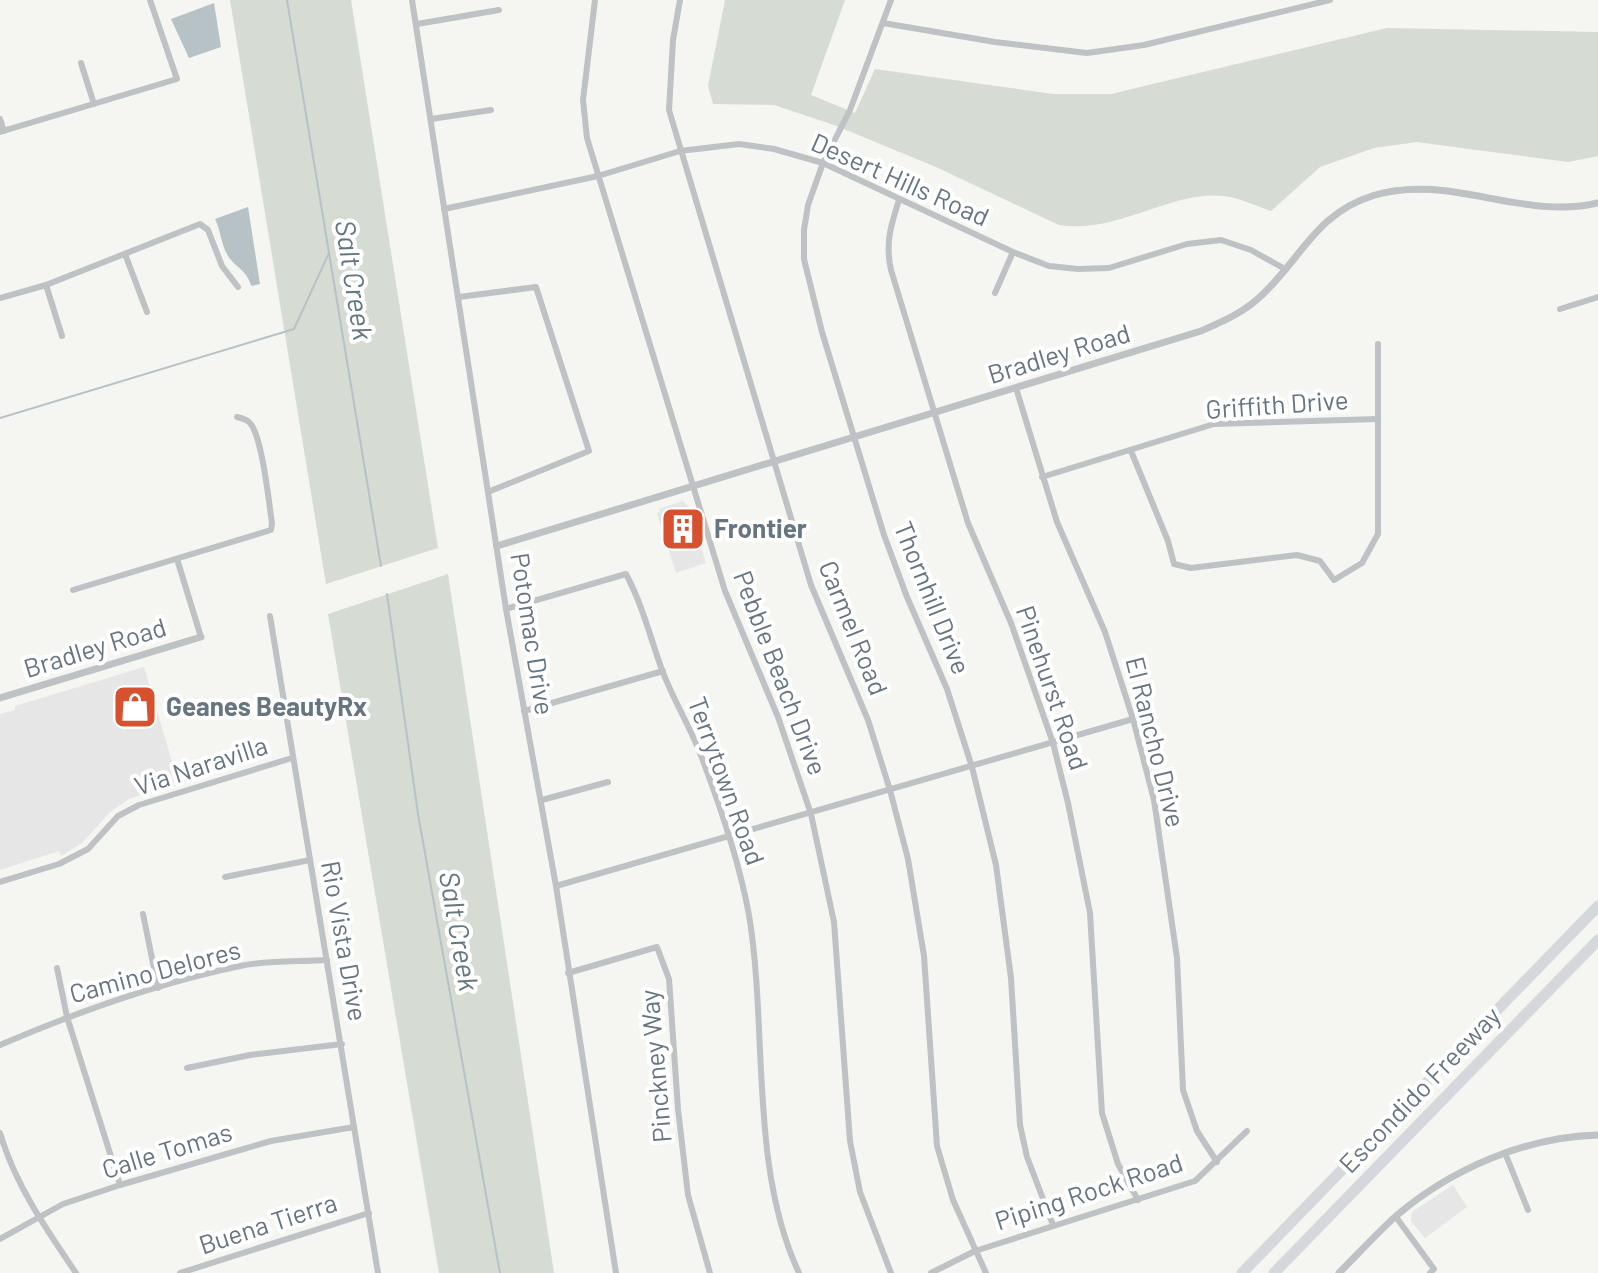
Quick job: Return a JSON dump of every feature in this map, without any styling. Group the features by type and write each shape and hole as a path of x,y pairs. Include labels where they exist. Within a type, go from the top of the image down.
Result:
{"highway":[{"name":"Escondido Freeway","path":"1242,1273 1598,906"},
{"name":"Escondido Freeway","path":"1274,1273 1598,940"}],"street":[{"path":"0,119 2,131 177,79 150,0"},
{"name":"Potomac Drive","path":"412,0 506,609 542,800 616,1273"},
{"name":"Pebble Beach Drive","path":"595,0 583,100 587,138 725,591 778,717 811,814 834,922 850,1141 860,1192 891,1273"},
{"name":"Carmel Road","path":"680,0 673,40 669,110 811,585 868,720 890,790 908,859 924,956 937,1146 953,1200 986,1273"},
{"name":"Thornhill Drive","path":"891,0 850,110 823,163 808,205 804,259 822,332 884,535 947,689 972,767 996,865 1011,978 1020,1125 1027,1157 1053,1225"},
{"path":"883,23 995,42 1087,53 1144,45 1330,0"},
{"path":"417,24 499,10"},
{"path":"81,63 94,104"},
{"path":"431,119 491,110"},
{"name":"Desert Hills Road","path":"444,209 598,176 680,151 739,144 774,149 823,163 1049,266 1109,268 1187,244 1221,240 1251,250 1285,269"},
{"name":"Bradley Road","path":"497,546 1201,331 1224,321 1255,301 1321,226 1362,200 1398,189 1425,189 1539,207 1562,208 1598,203"},
{"name":"Pinehurst Road","path":"899,200 888,236 887,253 968,523 1011,623 1053,743 1068,803 1090,913 1102,1113 1118,1164 1138,1200"},
{"path":"0,298 46,285 200,224 208,230 222,266 238,287"},
{"path":"995,293 1013,252"},
{"path":"125,254 147,312"},
{"path":"46,285 62,336"},
{"path":"459,297 536,287 589,451 488,492"},
{"path":"1560,309 1598,297"},
{"path":"1131,451 1168,541 1174,564 1191,568 1297,555 1320,561 1334,580 1362,563 1378,534 1378,344"},
{"name":"El Rancho Drive","path":"1016,388 1057,522 1105,632 1133,719 1154,800 1177,958 1183,1090 1197,1131 1217,1162"},
{"path":"73,590 271,530 258,446 247,420 237,417"},
{"name":"Griffith Drive","path":"1042,477 1214,424 1378,419"},
{"path":"177,559 201,637"},
{"name":"Terrytown Road","path":"506,609 626,574 641,601 663,671 699,752 730,837 748,914 774,1198 799,1273"},
{"name":"Rio Vista Drive","path":"270,616 378,1273"},
{"name":"Bradley Road","path":"0,698 201,637"},
{"path":"524,711 663,671"},
{"path":"556,886 1133,719"},
{"name":"Via Naravilla","path":"0,882 69,859 88,849 118,816 139,805 292,758"},
{"path":"542,800 608,782"},
{"path":"225,877 310,860"},
{"path":"143,914 158,988"},
{"name":"Pinckney Way","path":"568,973 657,947 669,979 678,1109 688,1195 710,1273"},
{"name":"Camino Delores","path":"0,1045 67,1017 243,965 327,960"},
{"path":"57,968 67,1017 120,1185"},
{"path":"187,1068 250,1055 342,1044"},
{"name":"Calle Tomas","path":"0,1239 63,1204 120,1185 271,1141 354,1127"},
{"name":"Piping Rock Road","path":"931,1273 975,1251 1195,1181 1247,1131"},
{"path":"0,1133 3,1152 39,1219 76,1273"},
{"path":"1339,1273 1396,1217 1451,1180 1505,1153 1551,1139 1598,1135"},
{"path":"1505,1153 1528,1210"},
{"name":"Buena Tierra","path":"180,1273 369,1213"},
{"path":"1396,1217 1434,1269 1430,1273"}],"shaded area":[{"path":"230,0 351,0 438,548 326,584"},
{"path":"725,0 845,0 811,95 855,113 875,69 1053,94 1111,94 1387,28 1598,32 1598,156 1568,162 1417,142 1374,148 1320,167 1271,211 1230,197 1204,196 1102,223 1059,225 936,167 834,125 774,105 713,104 708,86"},
{"path":"214,3 221,47 189,58 171,19"},
{"path":"248,207 260,284 251,286 226,252 215,219"},
{"path":"683,501 688,506 706,563 676,573 657,513 659,509"},
{"path":"448,574 554,1273 439,1273 328,614"},
{"path":"144,667 178,782 129,799 110,812 82,843 61,856 59,851 0,870 0,714 15,710 15,706"},
{"path":"1453,1185 1467,1207 1425,1238 1411,1221 1412,1212"}],"waterway":[{"name":"Salt Creek","path":"287,0 381,566"},
{"path":"0,418 294,329 329,253"},
{"name":"Salt Creek","path":"387,594 418,814 500,1273"}],"place":[{"name":"Frontier","path":"683,529"},
{"name":"Geanes BeautyRx","path":"135,707"}]}
